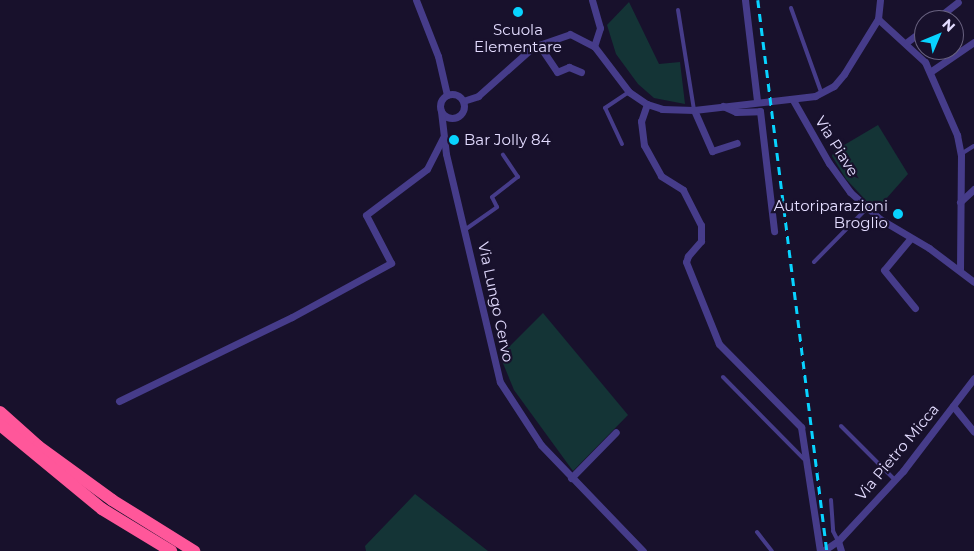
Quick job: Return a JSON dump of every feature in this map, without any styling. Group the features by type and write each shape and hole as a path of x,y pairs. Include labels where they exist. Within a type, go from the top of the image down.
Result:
{"highway":[{"path":"0,412 38,446 112,500 194,551"},
{"path":"0,426 102,509 170,551"}],"street":[{"path":"416,0 438,56 447,95"},
{"path":"592,0 600,28 594,46"},
{"path":"745,0 757,102"},
{"path":"463,101 478,96 539,45 570,34 594,46 629,92 647,104 662,109 694,110 757,102 794,100 834,86 844,74 878,19 880,0"},
{"path":"948,10 958,2"},
{"path":"878,19 907,42 925,62 957,135 960,155 960,270"},
{"path":"907,42 914,37"},
{"path":"930,72 974,42"},
{"path":"539,45 557,72 569,67 581,72"},
{"path":"442,126 456,117 464,109 463,101 454,94 447,95 442,100 442,111 449,118 456,117"},
{"name":"Via Piave","path":"794,100 829,163 867,208 910,240 960,270 974,282"},
{"path":"647,104 641,120 644,145 661,176 683,190 702,225 700,241 688,256 686,262 719,344 801,427 821,551"},
{"path":"723,106 736,112 760,110 774,231"},
{"path":"694,110 712,151 737,143"},
{"name":"Via Lungo Cervo","path":"442,111 444,138 500,382 541,444 571,478 643,551"},
{"path":"119,401 292,317 391,263 366,215 427,169 444,138"},
{"path":"960,202 974,189"},
{"path":"910,240 884,270 915,308"},
{"name":"Via Pietro Micca","path":"821,551 838,541 895,480 974,378"},
{"path":"953,406 974,432"},
{"path":"571,478 616,432"},
{"path":"838,541 841,551"}],"lane":[{"path":"791,8 821,92"},
{"path":"678,10 694,110"},
{"path":"622,144 605,108 629,92"},
{"path":"960,155 974,146"},
{"path":"466,229 498,207 492,197 518,178 503,155"},
{"path":"814,262 867,208"},
{"path":"723,377 806,460"},
{"path":"841,426 895,480"},
{"path":"831,500 834,531 838,541"},
{"path":"756,532 772,551"}],"green space":[{"path":"629,2 659,64 680,62 685,104 654,98 638,84 616,54 607,25"},
{"path":"878,125 908,174 878,208 873,208 846,179 832,156 834,151"},
{"path":"543,313 628,415 573,471 514,390 500,356"},
{"path":"415,494 488,551 366,551 365,546"}],"railway":[{"path":"758,0 827,551"}],"place":[{"name":"Scuola Elementare","path":"518,12"},
{"name":"Bar Jolly 84","path":"454,140"},
{"name":"Autoriparazioni Broglio","path":"898,214"}]}
